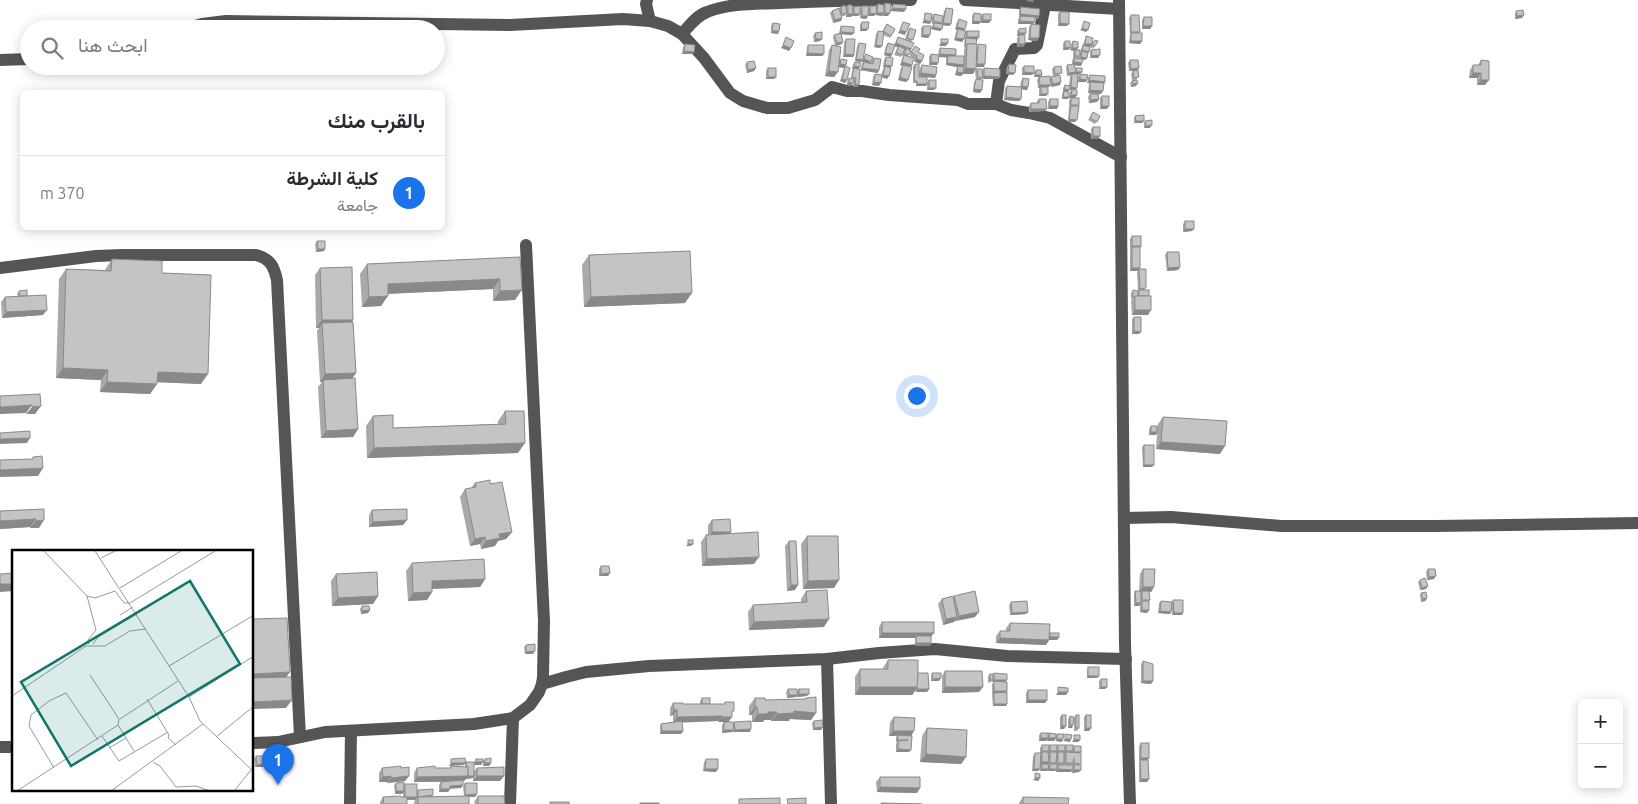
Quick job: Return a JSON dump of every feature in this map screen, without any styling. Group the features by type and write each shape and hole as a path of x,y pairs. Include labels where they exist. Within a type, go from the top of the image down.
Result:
{"street":[{"path":"647,0 646,4 650,21"},
{"path":"682,34 696,18 719,8 830,1 911,0"},
{"path":"965,0 1045,5 1119,4 1124,518 1130,804"},
{"path":"996,104 999,81 1015,49 1034,48 1037,46 1045,5"},
{"path":"445,24 510,25 624,18 650,21 668,26 682,34 704,58 730,93 743,101 767,108 788,108 816,100 832,87 847,91 958,100 968,104 996,104 1010,110 1050,118 1121,157"},
{"path":"0,60 20,59"},
{"path":"254,743 278,742 325,732 474,724 513,718 530,705 539,692 543,676 544,621 526,245"},
{"path":"0,268 96,256 121,255 256,255 271,262 277,280 300,737"},
{"path":"1124,518 1171,517 1250,524 1317,526 1638,523"},
{"path":"542,684 586,672 649,666 827,659 935,649 1007,656 1126,659"},
{"path":"827,659 831,804"},
{"path":"510,804 513,718"},
{"path":"350,804 351,731"}],"building":[{"path":"885,3 891,4 890,13 885,13"},
{"path":"878,4 884,5 884,13 877,13"},
{"path":"893,4 906,5 906,9 892,8"},
{"path":"845,5 847,13 842,14 841,7"},
{"path":"848,5 852,5 853,14 848,14"},
{"path":"860,6 860,14 854,14 854,7"},
{"path":"862,6 869,6 868,16 862,16"},
{"path":"870,6 877,6 876,14 870,13"},
{"path":"1021,7 1040,9 1039,16 1020,14"},
{"path":"839,8 842,18 835,20 832,11"},
{"path":"946,8 953,9 951,24 943,23"},
{"path":"1523,10 1524,15 1517,16 1516,11"},
{"path":"1060,12 1069,12 1069,24 1060,23"},
{"path":"925,13 932,14 931,22 924,20"},
{"path":"974,13 981,14 981,22 973,21"},
{"path":"934,14 943,16 942,23 933,21"},
{"path":"983,14 991,14 991,20 983,20"},
{"path":"1131,15 1139,15 1140,32 1131,32"},
{"path":"1020,16 1035,17 1035,22 1020,21"},
{"path":"1144,17 1152,17 1152,26 1143,26"},
{"path":"959,19 967,22 965,29 957,27"},
{"path":"1084,21 1090,23 1088,30 1082,28"},
{"path":"862,22 869,22 868,29 861,29"},
{"path":"903,22 910,24 906,32 900,30"},
{"path":"773,23 780,24 779,31 772,31"},
{"path":"934,23 943,24 942,29 933,27"},
{"path":"887,24 895,29 891,36 883,31"},
{"path":"1031,24 1040,25 1039,38 1030,38"},
{"path":"841,26 854,27 854,33 841,32"},
{"path":"923,26 931,26 930,35 923,35"},
{"path":"910,28 916,30 913,40 907,38"},
{"path":"1026,28 1026,33 1019,33 1019,29"},
{"path":"958,29 966,31 964,39 956,38"},
{"path":"878,31 884,32 882,46 876,45"},
{"path":"967,31 979,31 979,37 967,37"},
{"path":"822,32 822,39 816,39 815,33"},
{"path":"841,33 843,42 837,43 834,35"},
{"path":"1131,33 1142,33 1142,41 1131,41"},
{"path":"1019,35 1025,35 1025,44 1019,44"},
{"path":"1086,36 1093,38 1092,44 1085,44"},
{"path":"786,37 794,41 791,48 783,45"},
{"path":"898,37 914,43 911,49 896,43"},
{"path":"966,38 977,39 976,44 965,45"},
{"path":"846,39 855,39 854,55 845,54"},
{"path":"941,39 948,39 948,43 941,43"},
{"path":"1095,40 1098,41 1095,46 1092,45"},
{"path":"1065,41 1070,41 1070,48 1065,47"},
{"path":"1073,41 1078,42 1078,48 1072,48"},
{"path":"859,43 866,44 863,60 856,59"},
{"path":"888,43 895,45 892,54 885,53"},
{"path":"685,44 695,45 694,52 684,51"},
{"path":"967,44 977,44 976,69 966,68"},
{"path":"978,44 986,45 985,64 977,64"},
{"path":"808,45 824,45 824,54 808,53"},
{"path":"832,45 841,47 838,72 829,71"},
{"path":"1083,45 1090,47 1089,52 1082,50"},
{"path":"899,46 905,49 902,55 896,52"},
{"path":"915,46 920,49 918,52 924,55 922,61 916,59 917,56 911,52"},
{"path":"907,48 911,51 908,55 904,53"},
{"path":"940,48 956,49 956,55 940,54"},
{"path":"1100,49 1100,55 1092,56 1091,50"},
{"path":"1075,50 1080,50 1080,56 1075,56"},
{"path":"1082,51 1088,53 1087,58 1081,57"},
{"path":"866,54 873,57 871,62 864,59"},
{"path":"931,54 939,55 938,63 931,62"},
{"path":"904,55 914,58 912,65 902,62"},
{"path":"948,56 964,56 964,65 947,63"},
{"path":"886,57 893,58 892,66 885,65"},
{"path":"874,58 881,59 879,70 862,68 864,62 873,64"},
{"path":"1074,58 1083,59 1082,63 1074,62"},
{"path":"841,59 847,60 846,65 840,64"},
{"path":"1130,60 1138,60 1139,68 1131,69"},
{"path":"1481,60 1489,61 1489,80 1481,80 1481,73 1473,73 1473,65 1481,65"},
{"path":"754,61 756,68 748,70 747,62"},
{"path":"855,62 861,63 860,67 854,66"},
{"path":"915,64 919,64 919,77 927,77 927,84 917,84 917,81 914,81"},
{"path":"1009,64 1016,65 1015,73 1008,72"},
{"path":"1074,64 1076,72 1069,73 1067,65"},
{"path":"903,65 912,67 908,80 900,77"},
{"path":"922,65 937,67 936,75 921,73"},
{"path":"845,66 850,68 847,80 842,79"},
{"path":"885,66 891,68 889,76 883,75"},
{"path":"958,66 964,67 963,73 957,72"},
{"path":"1024,66 1034,66 1034,73 1024,72"},
{"path":"1061,66 1062,73 1055,74 1054,67"},
{"path":"768,68 776,68 776,77 768,77"},
{"path":"854,68 860,70 859,85 855,84 856,78 852,77"},
{"path":"984,68 1000,69 1000,77 984,76"},
{"path":"1076,68 1082,68 1082,72 1076,72"},
{"path":"977,69 982,69 983,77 978,78"},
{"path":"1036,70 1041,70 1042,75 1036,75"},
{"path":"1138,70 1139,77 1134,78 1133,71"},
{"path":"875,74 882,75 881,83 874,82"},
{"path":"1072,74 1078,74 1077,88 1071,87"},
{"path":"1080,74 1088,75 1087,80 1080,79"},
{"path":"1060,75 1061,82 1053,84 1051,77"},
{"path":"1090,75 1105,76 1105,82 1089,80"},
{"path":"1050,76 1051,85 1040,85 1039,77"},
{"path":"849,78 854,79 853,83 849,83"},
{"path":"1023,78 1029,79 1028,87 1022,86"},
{"path":"976,79 983,80 982,90 974,89"},
{"path":"929,80 936,80 936,88 929,88"},
{"path":"1137,80 1138,83 1133,84 1132,81"},
{"path":"1090,82 1104,83 1103,91 1090,90"},
{"path":"1065,85 1070,86 1070,90 1064,89"},
{"path":"1007,86 1022,87 1021,99 1006,97"},
{"path":"1041,87 1048,87 1048,94 1041,94"},
{"path":"1072,89 1077,90 1077,95 1071,95"},
{"path":"1064,91 1069,92 1069,97 1063,97"},
{"path":"1090,94 1098,94 1099,99 1091,100"},
{"path":"1102,96 1109,96 1109,106 1102,106"},
{"path":"1071,98 1079,98 1079,105 1071,105"},
{"path":"1039,99 1046,99 1047,109 1031,109 1031,103 1039,103"},
{"path":"1050,99 1058,99 1058,106 1050,106"},
{"path":"1071,106 1079,106 1077,120 1069,119"},
{"path":"1093,112 1100,116 1097,122 1090,118"},
{"path":"1144,115 1144,121 1136,121 1135,116"},
{"path":"1152,120 1152,125 1146,126 1145,121"},
{"path":"1093,127 1100,127 1100,136 1093,136"},
{"path":"1185,221 1194,221 1194,229 1185,229"},
{"path":"1132,236 1141,236 1141,246 1132,246"},
{"path":"317,241 325,241 325,249 318,249"},
{"path":"1132,247 1140,247 1140,268 1132,268"},
{"path":"690,251 692,293 591,297 589,255"},
{"path":"1167,252 1179,252 1180,267 1168,268"},
{"path":"520,257 522,290 500,291 500,279 388,284 388,296 369,297 367,264"},
{"path":"112,259 162,261 162,273 211,275 208,374 158,372 157,384 107,382 108,370 63,368 66,269 111,271"},
{"path":"352,267 353,320 322,320 320,268"},
{"path":"1139,269 1146,269 1146,288 1140,289"},
{"path":"27,290 27,296 20,296 19,291"},
{"path":"1133,290 1138,291 1138,296 1133,297"},
{"path":"1139,290 1149,290 1149,296 1139,296"},
{"path":"46,295 47,310 6,312 5,297"},
{"path":"1135,296 1151,296 1151,310 1135,310"},
{"path":"1134,317 1141,317 1141,332 1134,331"},
{"path":"353,322 356,373 325,374 322,323"},
{"path":"355,378 358,429 326,431 323,380"},
{"path":"40,394 41,406 0,407 0,396"},
{"path":"505,411 524,411 525,443 374,448 373,416 393,415 393,428 506,424"},
{"path":"1163,417 1227,421 1225,446 1161,442"},
{"path":"1151,426 1157,426 1157,432 1151,432"},
{"path":"30,431 30,438 0,439 0,433"},
{"path":"1144,445 1154,445 1154,465 1144,465"},
{"path":"42,456 43,468 0,470 0,460 33,459 33,457"},
{"path":"490,480 490,484 502,482 512,532 499,534 500,538 486,541 485,537 475,539 465,489 476,487 475,483"},
{"path":"44,509 44,520 0,521 0,511"},
{"path":"407,509 407,520 373,522 372,510"},
{"path":"730,519 731,532 712,532 712,520"},
{"path":"758,532 759,557 707,559 706,535"},
{"path":"807,536 838,536 839,580 808,581"},
{"path":"688,540 693,540 693,544 688,544"},
{"path":"789,541 796,541 798,585 791,585"},
{"path":"484,559 485,579 432,581 432,592 413,593 412,563"},
{"path":"601,566 609,566 610,573 601,574"},
{"path":"1143,569 1155,569 1154,587 1143,587"},
{"path":"1428,569 1435,569 1436,576 1429,577"},
{"path":"377,572 378,596 338,598 336,574"},
{"path":"12,573 12,584 0,584 0,574"},
{"path":"1425,578 1428,586 1422,588 1420,580"},
{"path":"827,590 829,619 754,622 753,605 807,602 806,591"},
{"path":"975,591 979,612 959,616 954,596"},
{"path":"1135,591 1141,591 1141,603 1136,603"},
{"path":"1142,591 1149,591 1150,600 1142,600"},
{"path":"1426,592 1427,598 1423,599 1421,593"},
{"path":"953,596 957,617 946,619 942,599"},
{"path":"1173,600 1183,600 1183,613 1174,613"},
{"path":"1027,601 1028,612 1012,613 1011,602"},
{"path":"1142,601 1149,601 1149,610 1142,610"},
{"path":"1161,601 1172,602 1171,612 1160,611"},
{"path":"362,606 369,606 370,610 362,611"},
{"path":"287,618 290,672 254,674 254,619"},
{"path":"882,622 934,622 934,633 882,633"},
{"path":"1010,623 1050,624 1049,640 1000,638 1000,631 1010,631"},
{"path":"1050,633 1059,633 1059,637 1050,637"},
{"path":"916,636 931,636 931,643 916,643"},
{"path":"535,644 535,651 526,652 526,645"},
{"path":"888,660 918,660 918,687 860,687 860,669 888,669"},
{"path":"1143,661 1153,664 1153,681 1143,681"},
{"path":"1088,667 1099,667 1099,676 1088,676"},
{"path":"945,671 982,671 983,687 945,687"},
{"path":"918,673 928,673 929,689 917,689"},
{"path":"932,673 941,673 941,678 933,679"},
{"path":"994,673 1007,674 1007,680 994,680"},
{"path":"990,674 993,674 993,680 990,680"},
{"path":"291,677 292,700 254,702 254,678"},
{"path":"1101,679 1107,679 1107,687 1101,687"},
{"path":"994,681 1007,682 1007,691 994,691"},
{"path":"1058,687 1068,688 1068,692 1058,692"},
{"path":"788,689 797,689 798,695 789,695"},
{"path":"799,689 809,689 809,694 799,694"},
{"path":"1028,690 1047,690 1047,700 1028,700"},
{"path":"1007,692 1007,704 994,704 994,693"},
{"path":"816,697 816,713 794,711 794,713 777,714 777,712 768,712 768,714 758,714 757,707 755,707 755,698 765,698 765,700"},
{"path":"702,698 710,698 710,704 702,704"},
{"path":"725,702 734,702 732,717 677,717 677,710 674,710 673,703 725,704"},
{"path":"1062,715 1066,715 1066,726 1062,726"},
{"path":"1076,715 1079,715 1079,728 1076,728"},
{"path":"1086,715 1091,715 1091,728 1086,728"},
{"path":"1070,716 1074,717 1073,725 1070,725"},
{"path":"894,717 915,718 914,731 893,731"},
{"path":"822,720 823,727 814,728 814,721"},
{"path":"682,721 683,731 662,731 661,724"},
{"path":"751,721 751,729 735,730 734,722"},
{"path":"724,722 733,722 734,730 724,730"},
{"path":"927,728 967,730 966,757 926,754"},
{"path":"1041,733 1048,733 1048,738 1041,738"},
{"path":"1049,733 1056,734 1056,738 1049,738"},
{"path":"1057,734 1064,734 1063,739 1057,739"},
{"path":"1065,734 1072,735 1071,739 1065,739"},
{"path":"898,735 912,736 911,750 898,749 898,741 908,740 897,740"},
{"path":"1074,735 1080,735 1080,740 1074,739"},
{"path":"1141,743 1149,743 1149,758 1141,758"},
{"path":"1042,745 1049,745 1049,751 1042,751"},
{"path":"1050,745 1057,745 1057,751 1050,751"},
{"path":"1058,745 1065,745 1065,751 1058,751"},
{"path":"1066,745 1073,745 1073,751 1066,751"},
{"path":"1074,746 1081,746 1081,752 1074,752"},
{"path":"1042,752 1048,752 1049,762 1042,762"},
{"path":"1050,752 1057,752 1056,763 1050,763"},
{"path":"1058,752 1064,752 1064,763 1058,763"},
{"path":"1066,752 1081,753 1081,764 1074,763 1074,758 1073,763 1066,763"},
{"path":"1035,753 1041,753 1040,769 1034,769"},
{"path":"256,756 264,756 265,764 257,765"},
{"path":"465,758 466,763 451,763 451,759"},
{"path":"491,758 491,763 485,763 485,759"},
{"path":"476,759 483,759 483,762 476,762"},
{"path":"706,759 718,759 718,769 705,769"},
{"path":"1140,760 1148,760 1149,779 1141,779"},
{"path":"466,762 474,762 474,776 468,776"},
{"path":"1042,764 1048,764 1049,769 1042,769"},
{"path":"1050,764 1057,764 1057,769 1050,769"},
{"path":"1058,765 1073,765 1073,770 1058,769"},
{"path":"1074,765 1081,765 1081,770 1074,770"},
{"path":"401,766 401,768 409,767 409,776 383,777 382,768"},
{"path":"435,766 435,768 451,768 451,766 468,767 468,776 417,777 417,768"},
{"path":"504,767 504,776 477,776 477,768"},
{"path":"1035,773 1040,774 1040,778 1035,778"},
{"path":"880,777 920,777 920,788 880,787"},
{"path":"463,780 463,785 450,786 450,789 441,789 441,782"},
{"path":"404,782 404,791 396,791 396,783"},
{"path":"465,783 477,783 477,794 465,795"},
{"path":"405,784 417,784 417,797 405,797"},
{"path":"433,789 433,795 418,797 418,790"},
{"path":"469,796 469,804 418,804 418,797"},
{"path":"478,796 504,796 505,804 478,804"},
{"path":"383,797 407,797 407,804 384,804"},
{"path":"1023,797 1069,798 1068,804 1023,804"},
{"path":"780,798 780,804 739,804 739,799"},
{"path":"806,798 806,804 788,804 787,799"},
{"path":"550,802 569,802 569,804 550,804"},
{"path":"659,803 659,804 640,804"},
{"path":"881,803 922,804 881,804"}],"place":[{"name":"كلية الشرطة","path":"278,785"}]}
